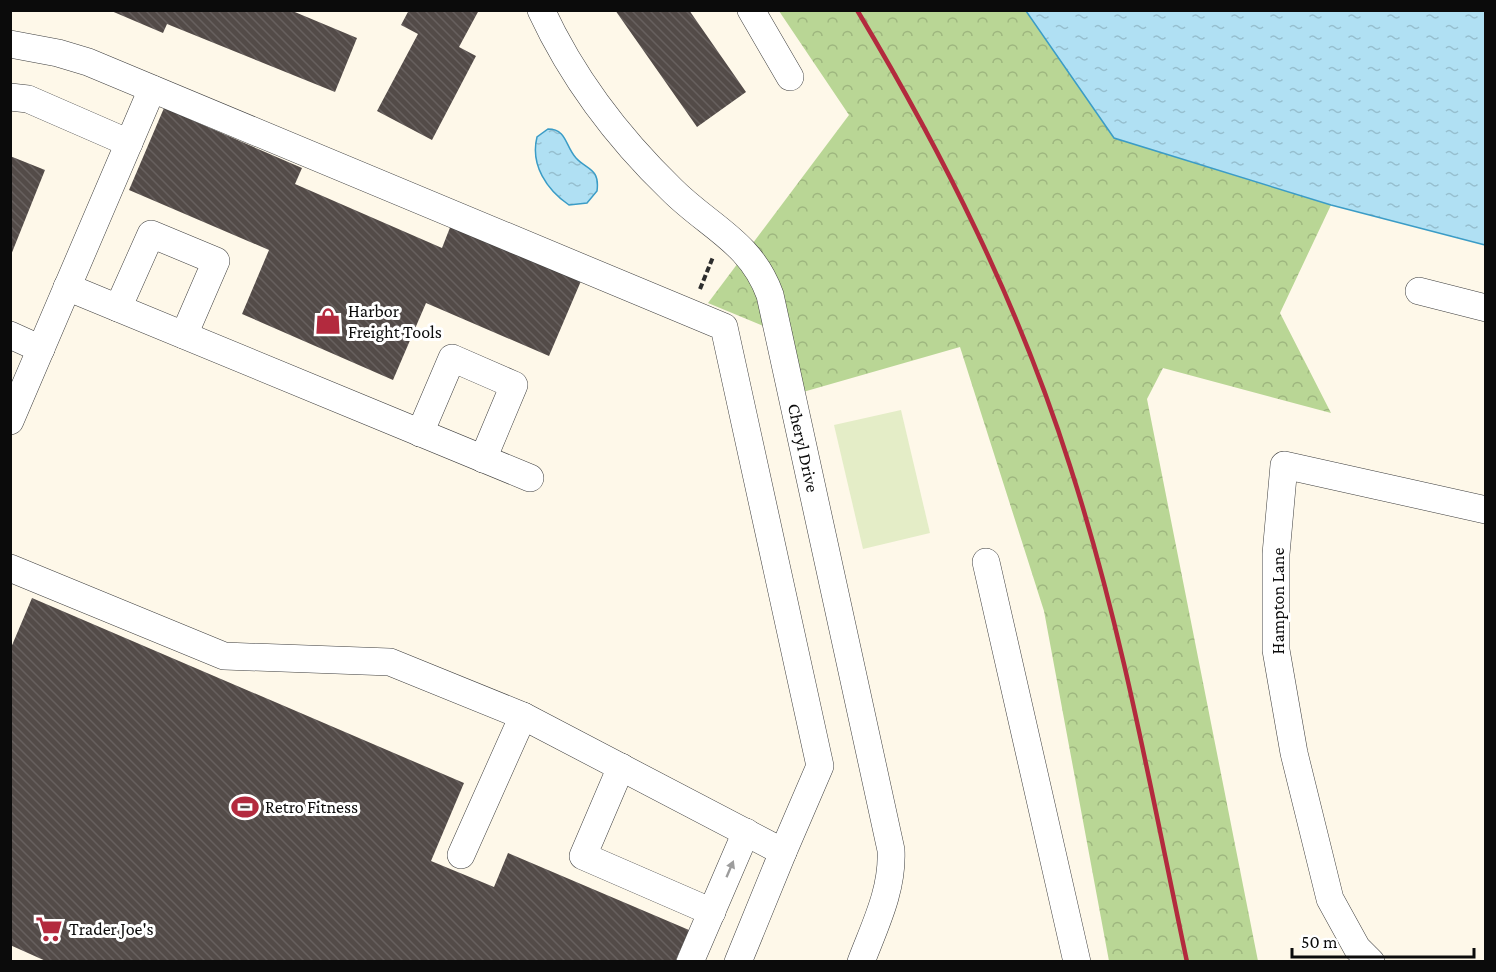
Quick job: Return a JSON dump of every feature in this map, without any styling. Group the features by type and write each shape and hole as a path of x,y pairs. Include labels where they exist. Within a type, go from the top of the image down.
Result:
{"street":[{"name":"Cheryl Drive","path":"541,10 569,65 616,132 673,191 724,232 753,260 770,295 889,838 891,873 885,899 861,962"},
{"path":"751,10 790,77"},
{"path":"10,44 58,53 88,62 724,327 820,766 738,962"},
{"path":"10,421 152,88"},
{"path":"10,97 28,99 129,143"},
{"path":"118,308 151,234 216,261 184,335"},
{"path":"67,287 530,478"},
{"path":"1419,291 1485,308"},
{"path":"10,334 41,349"},
{"path":"420,433 452,358 514,385 483,459"},
{"name":"Hampton Lane","path":"1371,962 1357,948 1330,898 1294,753 1276,650 1276,554 1284,465 1485,510"},
{"path":"986,562 1077,962"},
{"path":"10,568 224,656 390,662 523,716 783,852"},
{"path":"460,855 523,716"},
{"path":"621,767 583,856 712,912"},
{"path":"690,962 746,832"}],"path":[{"path":"690,312 724,232"}],"green space":[{"path":"779,11 1026,11 1114,138 1331,205 1280,313 1331,413 1163,368 1147,399 1258,961 1109,961 1044,611 960,347 789,396 773,330 708,303 849,115"},
{"path":"901,410 930,533 863,549 834,425"}],"water":[{"path":"1026,11 1485,11 1485,245 1331,205 1114,138"},
{"path":"548,129 559,132 576,158 595,174 597,191 587,203 569,205 554,192 542,176 535,147 537,137"}],"building":[{"path":"109,10 290,10 357,38 335,92 167,24 163,33"},
{"path":"409,10 479,10 459,47 476,56 432,140 377,111 418,34 401,25"},
{"path":"615,10 689,10 746,92 697,127"},
{"path":"164,108 302,168 295,184 442,248 451,225 581,281 549,356 426,303 393,380 242,314 269,250 129,190"},
{"path":"10,156 45,170 11,255 10,255"},
{"path":"32,598 464,783 431,861 494,887 508,853 689,930 675,962 48,962 10,945 10,650"}],"railway":[{"path":"857,10 920,120 977,232 1003,289 1050,406 1089,527 1121,650 1187,962"}],"place":[{"name":"Harbor Freight Tools","path":"328,321"},
{"name":"Retro Fitness","path":"245,807"},
{"name":"Trader Joe's","path":"49,929"}]}
